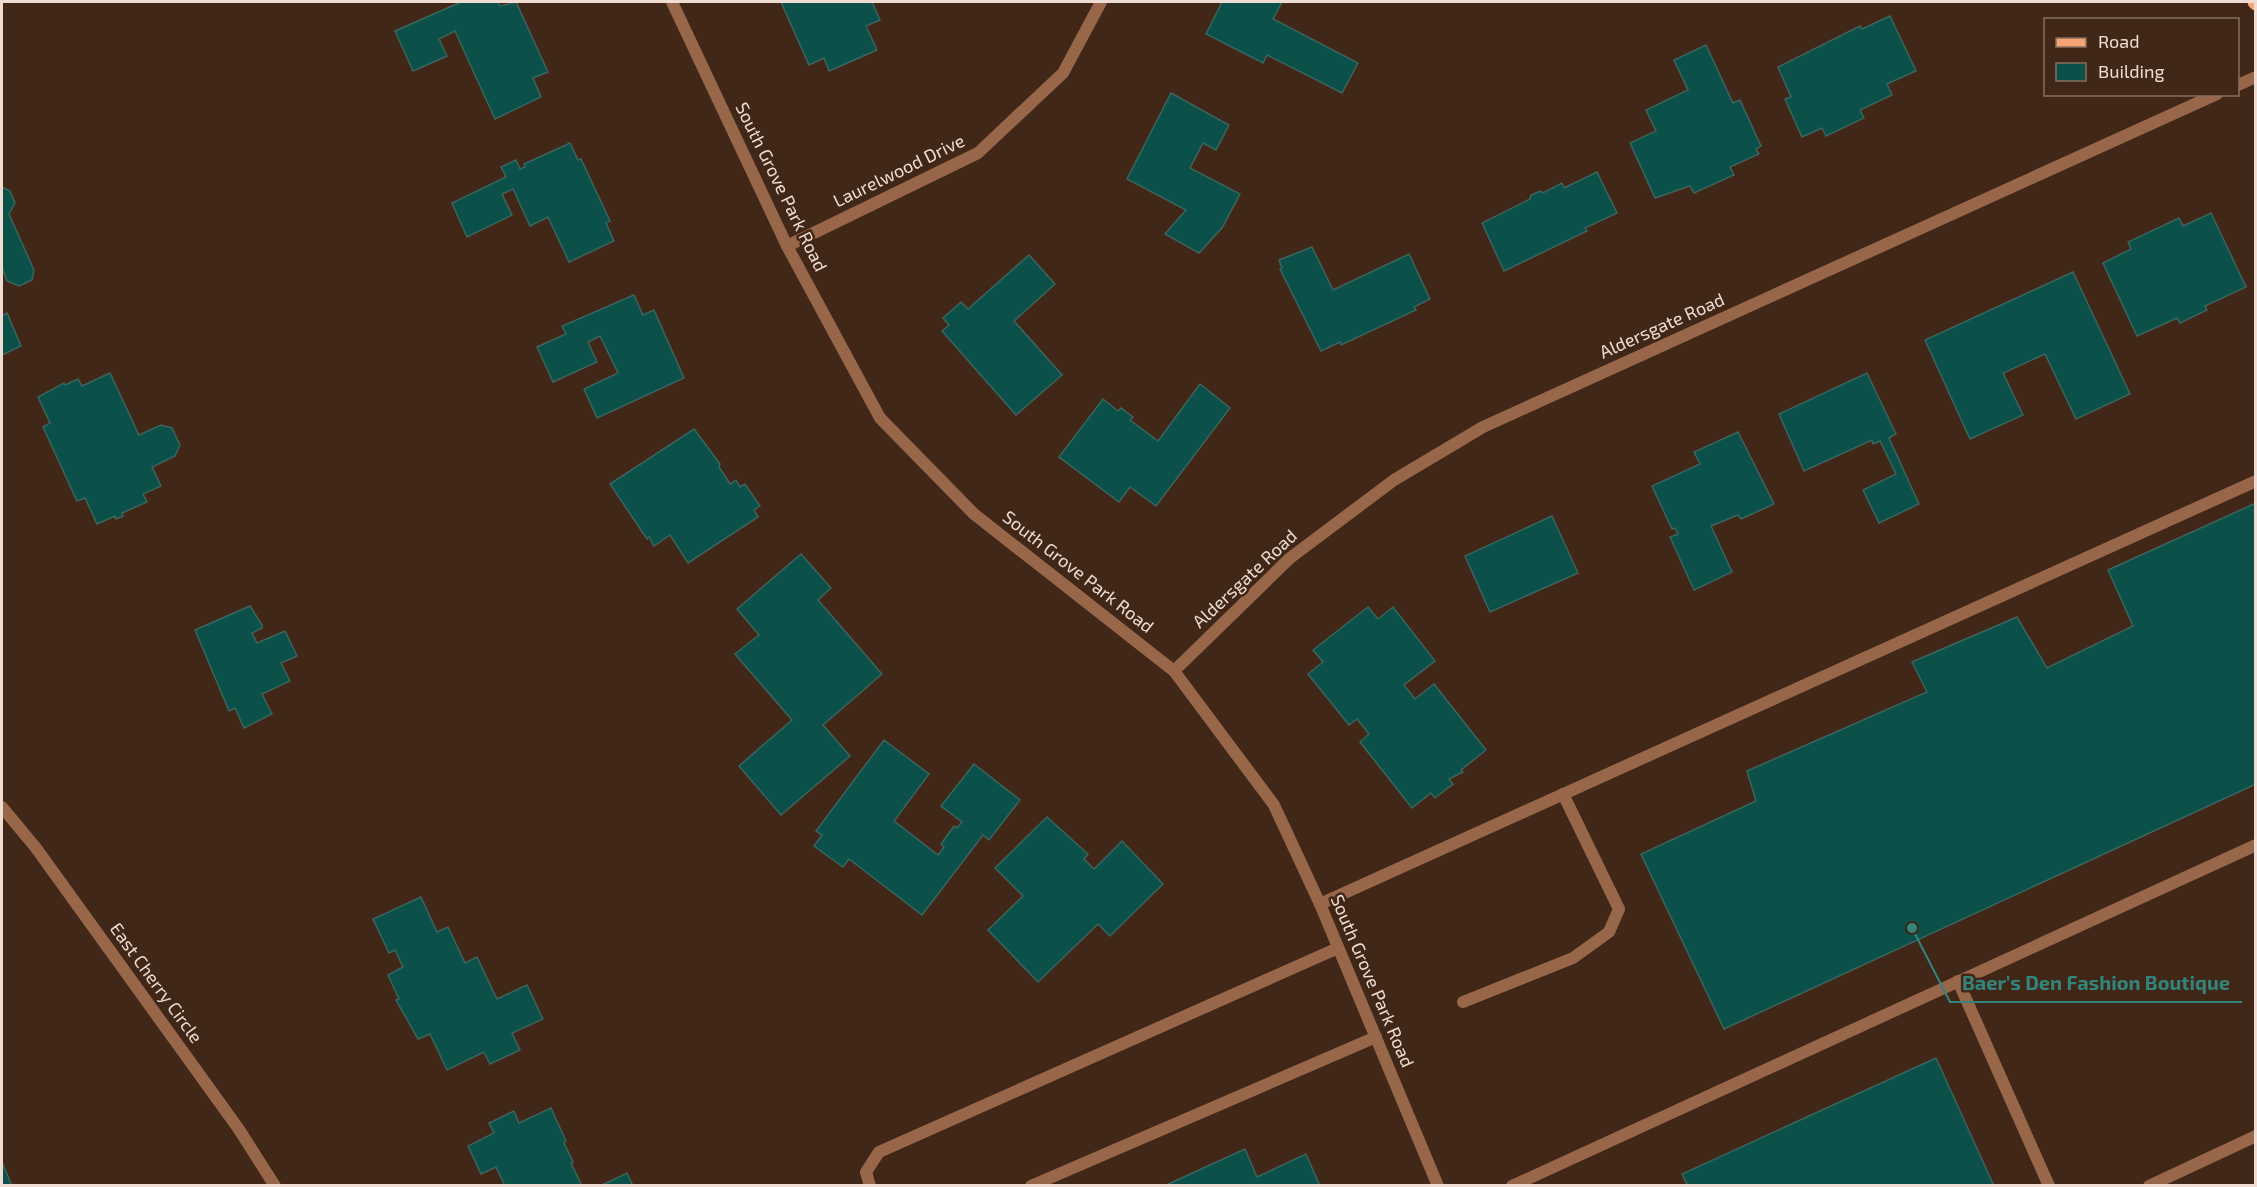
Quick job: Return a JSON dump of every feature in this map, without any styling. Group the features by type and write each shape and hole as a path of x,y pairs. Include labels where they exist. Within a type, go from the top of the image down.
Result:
{"street":[{"name":"South Grove Park Road","path":"672,2 787,246 880,418 975,514 1174,671 1274,805 1320,904 1438,1185"},
{"name":"Laurelwood Drive","path":"787,246 978,153 1063,74 1101,2"},
{"path":"2239,85 2256,77"},
{"name":"Aldersgate Road","path":"1174,671 1290,558 1394,480 1483,427 2213,96"},
{"path":"1320,904 2256,480"},
{"path":"1463,1002 1573,958 1609,932 1619,909 1563,794"},
{"name":"East Cherry Circle","path":"2,807 36,848 238,1128 275,1185"},
{"path":"1512,1185 2256,845"},
{"path":"870,1185 866,1172 879,1152 1338,948"},
{"path":"1958,981 2049,1185"},
{"path":"1030,1185 1376,1037"},
{"path":"2149,1185 2256,1136"}],"building":[{"path":"461,2 498,2 500,6 516,2 548,72 533,78 541,97 495,119 455,31 439,39 447,56 413,71 395,31"},
{"path":"781,2 872,2 880,20 866,26 877,50 829,71 824,58 809,65"},
{"path":"1222,2 1282,2 1273,19 1358,63 1342,93 1267,55 1263,63 1206,34"},
{"path":"1890,16 1916,71 1887,84 1892,95 1860,110 1864,118 1826,136 1822,128 1802,137 1785,99 1791,97 1778,67 1860,26 1862,29"},
{"path":"1706,45 1733,103 1740,100 1761,146 1756,149 1759,154 1730,167 1734,175 1694,193 1690,186 1655,198 1630,143 1656,131 1646,110 1688,90 1674,60"},
{"path":"1171,93 1229,125 1216,150 1203,143 1190,168 1240,194 1222,228 1199,253 1165,234 1186,210 1127,179"},
{"path":"570,143 578,160 581,159 610,221 606,223 614,241 569,262 548,217 530,226 513,189 502,194 512,215 467,237 452,203 506,177 501,167 516,160 520,169 525,167 524,164"},
{"path":"1597,172 1617,213 1585,228 1587,231 1504,271 1482,223 1530,199 1531,195 1540,191 1543,193 1562,183 1564,188"},
{"path":"2,187 10,191 15,203 9,214 34,270 32,280 19,286 7,281 2,267"},
{"path":"2211,213 2246,287 2205,306 2207,310 2180,323 2177,318 2137,336 2103,263 2131,249 2128,242 2179,218 2183,226"},
{"path":"1312,247 1333,290 1409,254 1430,299 1414,307 1416,310 1341,345 1340,342 1321,351 1280,269 1282,268 1279,260"},
{"path":"1029,255 1055,284 1014,321 1062,375 1016,415 942,331 949,325 943,318 961,302 968,309"},
{"path":"2073,272 2130,394 2076,419 2045,354 2003,373 2023,415 1970,439 1925,340"},
{"path":"634,295 643,315 654,310 684,378 597,418 584,389 618,373 600,336 588,342 597,362 553,382 537,347 566,334 562,326"},
{"path":"7,313 21,346 2,355 2,316"},
{"path":"110,373 139,435 161,425 172,428 180,445 175,456 152,467 161,486 143,494 147,502 122,513 123,516 116,519 115,516 97,524 85,498 77,501 43,427 50,423 38,397 64,383 65,385 78,379 82,386"},
{"path":"1867,373 1896,434 1889,438 1919,504 1879,523 1863,490 1896,474 1880,441 1873,444 1872,440 1804,471 1779,414"},
{"path":"1200,384 1230,408 1156,506 1130,487 1119,502 1059,457 1103,399 1118,411 1121,408 1133,417 1130,420 1158,441"},
{"path":"694,429 720,464 719,467 730,484 736,480 740,487 745,484 760,506 754,510 758,517 688,563 670,535 654,546 649,537 647,539 610,484"},
{"path":"1738,432 1774,504 1741,519 1738,515 1711,526 1732,572 1694,590 1670,537 1678,534 1675,528 1672,529 1652,486 1700,464 1694,452"},
{"path":"2256,503 2256,784 1724,1029 1641,854 1756,801 1747,771 1927,692 1912,662 2017,617 2047,668 2133,626 2108,570"},
{"path":"1552,516 1578,573 1490,612 1465,556"},
{"path":"801,554 831,588 818,600 882,674 823,725 850,756 781,815 739,766 792,720 735,654 759,635 737,609"},
{"path":"250,606 262,625 262,628 252,633 257,643 285,631 297,656 281,663 290,681 262,694 272,714 244,728 235,708 229,711 195,630"},
{"path":"1368,607 1378,619 1393,607 1435,661 1404,685 1415,699 1434,684 1486,750 1461,770 1463,772 1449,779 1453,784 1435,798 1431,793 1412,808 1360,742 1369,734 1357,719 1349,725 1308,674 1323,662 1313,650"},
{"path":"884,740 929,774 894,821 938,855 944,847 941,844 954,826 957,828 962,822 941,806 974,764 1020,800 989,840 983,835 922,915 849,859 843,867 814,846 822,835 816,831"},
{"path":"1047,817 1088,854 1084,859 1094,869 1122,841 1163,884 1110,936 1098,924 1038,982 988,930 1023,896 995,868"},
{"path":"421,897 437,932 448,927 465,963 477,957 497,999 527,985 543,1019 512,1033 520,1050 490,1064 484,1052 447,1070 430,1034 418,1039 396,1000 399,999 388,975 403,967 395,950 389,953 373,919"},
{"path":"1936,1058 1994,1186 1688,1186 1682,1174"},
{"path":"551,1108 582,1186 505,1186 496,1167 481,1174 468,1146 494,1133 489,1123 514,1111 519,1123"},
{"path":"1245,1149 1257,1177 1306,1154 1320,1186 1164,1186"},
{"path":"2,1162 12,1186 2,1186"},
{"path":"627,1173 633,1186 600,1186"}],"place":[{"name":"Baer's Den Fashion Boutique","path":"1912,928"}]}
